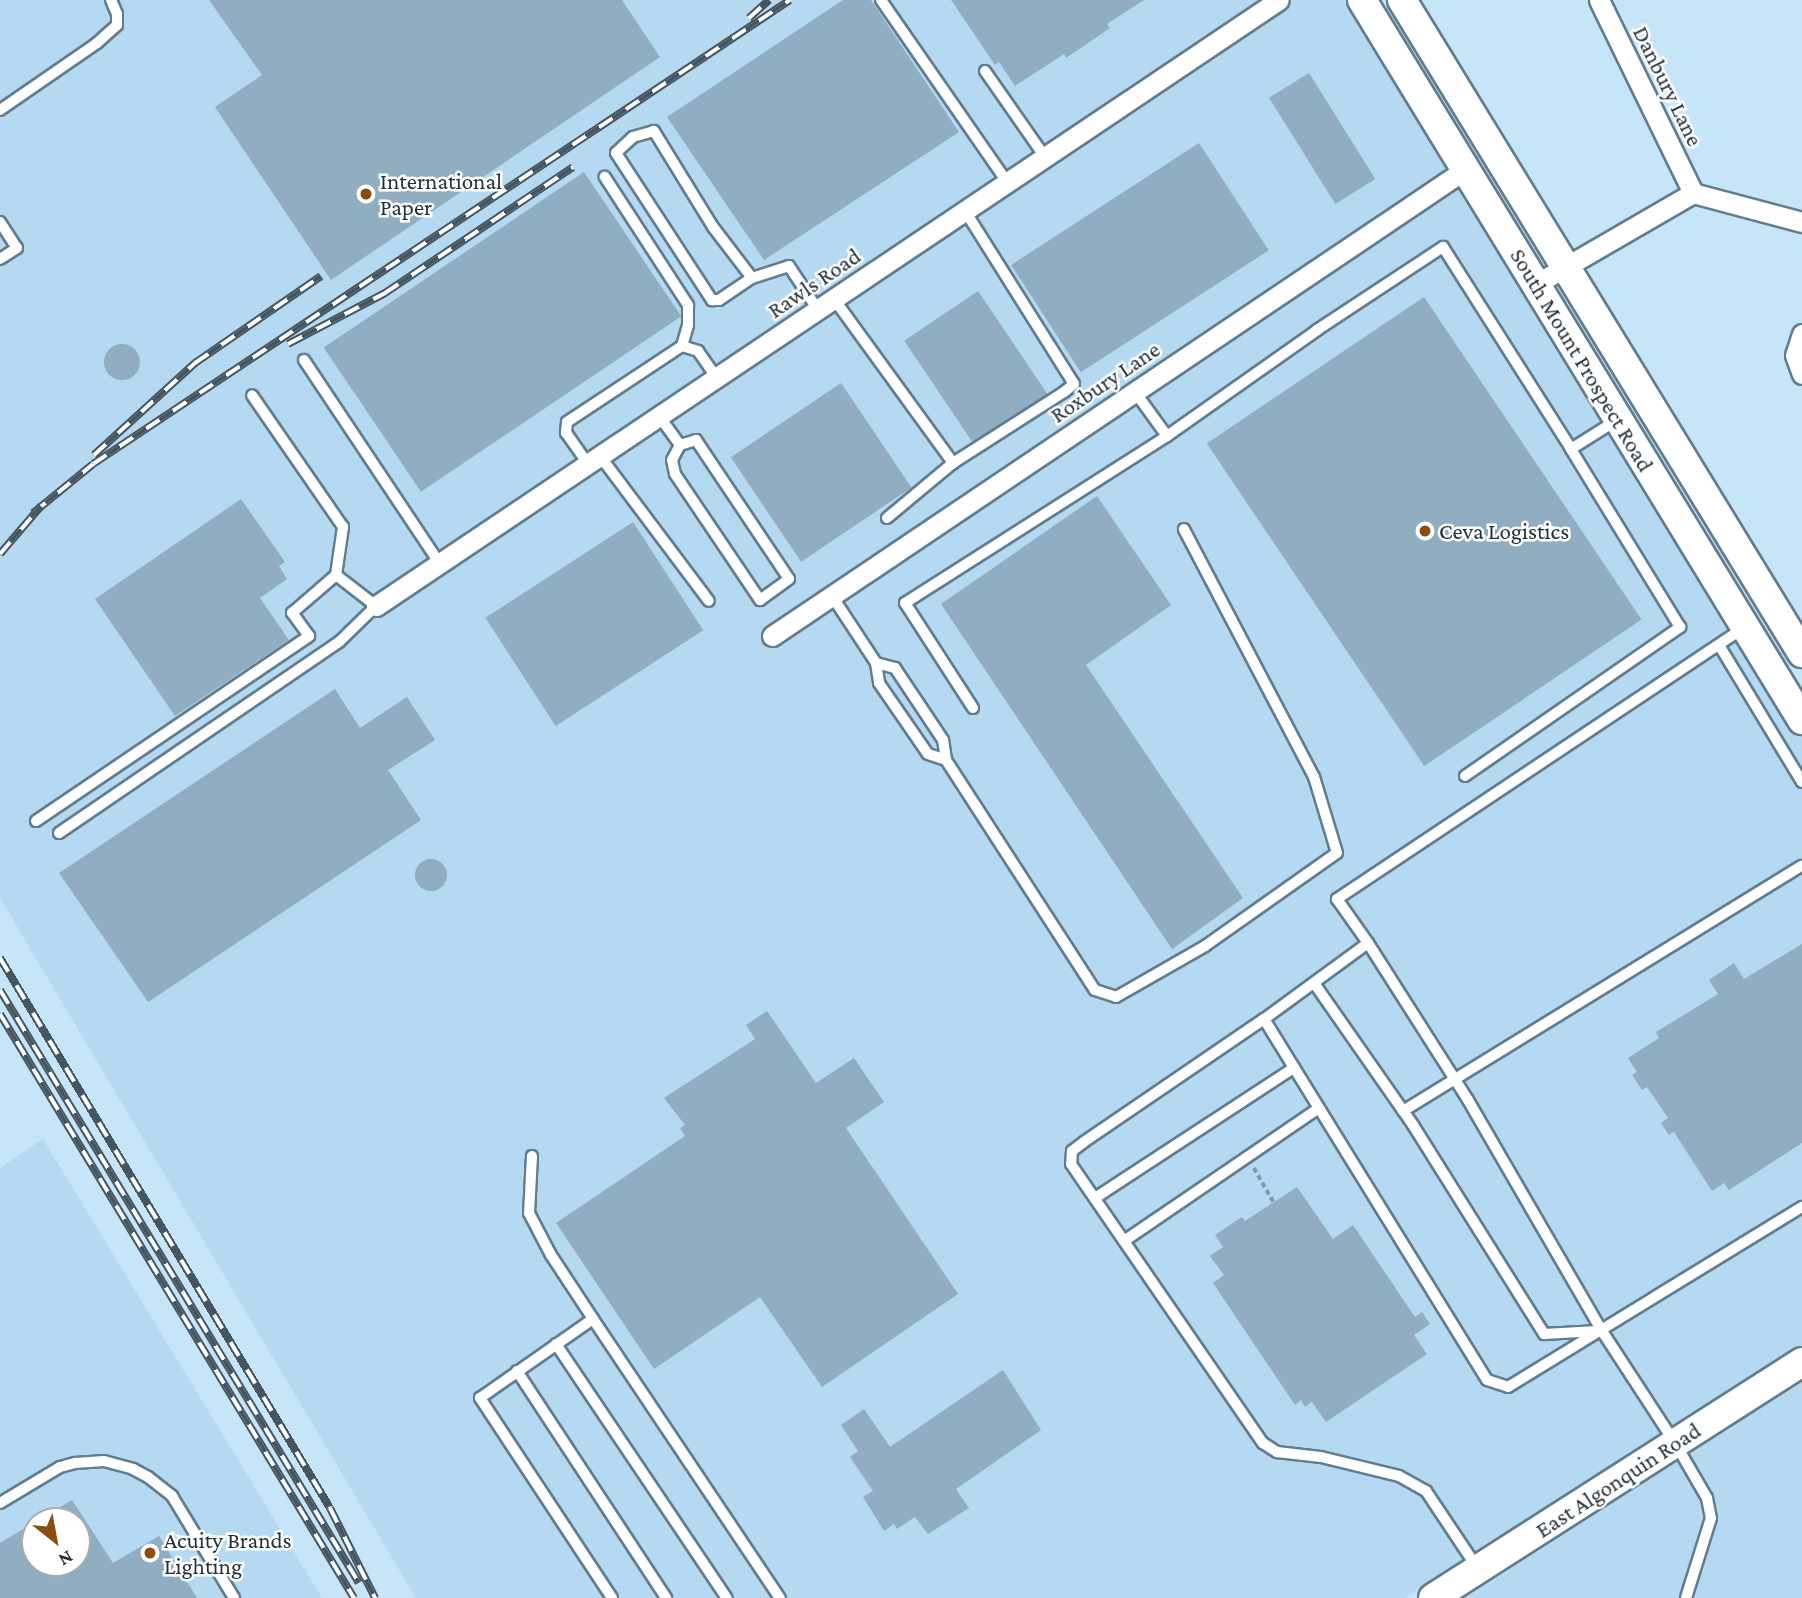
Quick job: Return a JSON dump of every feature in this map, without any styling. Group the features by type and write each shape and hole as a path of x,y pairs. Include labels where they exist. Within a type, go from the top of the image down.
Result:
{"main road":[{"name":"South Mount Prospect Road","path":"1362,0 1802,720"},
{"name":"South Mount Prospect Road","path":"1402,0 1802,653"},
{"name":"East Algonquin Road","path":"1433,1598 1802,1362"}],"street":[{"name":"Rawls Road","path":"376,606 1279,0"},
{"name":"Danbury Lane","path":"1599,0 1693,193"},
{"name":"Roxbury Lane","path":"772,636 1466,169"},
{"path":"1536,284 1693,193 1802,222"},
{"path":"1802,334 1795,355 1802,374"}],"lane":[{"path":"0,110 97,43 117,25 117,14 111,0"},
{"path":"881,0 1007,182"},
{"path":"985,71 1045,157"},
{"path":"752,278 713,227 654,131 633,137 616,153 712,300 719,300 752,278 789,266 826,304 953,463"},
{"path":"605,177 688,305 688,325 682,346 567,422 566,433 594,460 709,601"},
{"path":"887,518 953,463 976,451 1074,384 965,211"},
{"path":"0,222 17,248 0,259"},
{"path":"973,708 905,603 1167,436 1317,330 1443,247 1680,627 1465,776"},
{"path":"682,346 698,351 717,377"},
{"path":"304,360 440,564"},
{"path":"1135,392 1167,436"},
{"path":"36,821 309,636 292,613 336,575 343,527 253,395"},
{"path":"659,416 680,445"},
{"path":"1571,449 1619,419"},
{"path":"696,440 789,579 760,600 675,474 672,460 680,445 696,440"},
{"path":"876,663 895,668 943,740 946,760 1095,990 1116,997 1205,946 1337,853 1314,777 1184,529"},
{"path":"59,833 339,642 376,606 336,575"},
{"path":"832,596 876,663 879,683 928,754 946,760"},
{"path":"1686,1598 1711,1518 1707,1499 1675,1443 1602,1331 1454,1078 1337,899 1745,627"},
{"path":"1719,645 1802,782"},
{"path":"1403,1111 1802,866"},
{"path":"1368,943 1264,1019 1072,1151 1071,1164 1263,1443 1277,1452 1321,1457 1399,1476 1426,1491 1478,1570"},
{"path":"1314,983 1403,1111 1544,1334 1602,1331"},
{"path":"1264,1019 1487,1380 1508,1387 1802,1207"},
{"path":"1095,1198 1294,1068"},
{"path":"1124,1241 1319,1108"},
{"path":"532,1156 529,1213 551,1255 779,1598"},
{"path":"593,1319 480,1398 612,1598"},
{"path":"556,1345 727,1598"},
{"path":"517,1371 666,1598"},
{"path":"0,1503 60,1467 75,1463 104,1461 133,1469 172,1496 234,1598"}],"path":[{"path":"1252,1164 1274,1202"}],"shaded area":[{"path":"0,0 1352,0 1802,735 1802,1345 1405,1598 416,1598 0,898"},
{"path":"43,1139 322,1598 0,1598 0,1168"},
{"path":"1802,1381 1802,1598 1466,1598"}],"building":[{"name":"International Paper","path":"209,0 622,0 660,57 331,280 215,107 262,75"},
{"path":"843,0 871,0 959,132 764,260 667,117"},
{"path":"951,0 1144,0 1107,24 1110,28 1066,58 1064,54 1015,86 999,62 995,65"},
{"path":"1309,73 1375,179 1335,204 1269,98"},
{"path":"1199,143 1269,250 1081,372 1011,265"},
{"path":"584,172 681,316 421,492 324,348"},
{"path":"978,291 1048,395 974,444 904,341"},
{"name":"Ceva Logistics","path":"1424,297 1642,619 1424,766 1207,444"},
{"path":"122,344 134,350 140,362 134,374 122,380 110,374 104,362 110,350"},
{"path":"841,383 911,487 801,562 731,457"},
{"path":"1097,496 1171,605 1086,665 1243,898 1172,949 941,604"},
{"path":"241,499 285,562 279,566 287,579 260,598 289,640 175,716 95,599"},
{"path":"633,522 703,630 556,726 485,618"},
{"path":"335,689 360,728 407,697 435,740 388,770 421,820 148,1002 59,873"},
{"path":"431,859 442,864 447,875 442,886 431,891 420,886 415,875 420,864"},
{"path":"1802,944 1802,1143 1729,1190 1724,1183 1712,1191 1674,1132 1669,1135 1661,1123 1668,1118 1647,1087 1642,1090 1632,1075 1637,1072 1628,1058 1659,1038 1656,1032 1718,994 1709,980 1734,963 1744,979"},
{"path":"767,1011 816,1083 854,1058 884,1102 846,1128 958,1294 822,1387 760,1297 654,1369 556,1223 685,1136 680,1128 685,1125 664,1098 755,1039 746,1025"},
{"path":"1297,1187 1333,1239 1353,1225 1415,1317 1422,1312 1430,1324 1414,1335 1427,1354 1326,1422 1312,1402 1305,1407 1301,1400 1295,1405 1213,1283 1224,1275 1210,1256 1223,1247 1215,1235 1242,1217 1245,1221"},
{"path":"1003,1370 1041,1430 956,1489 969,1508 928,1534 915,1517 897,1529 894,1524 884,1531 863,1497 873,1491 850,1457 858,1451 841,1425 864,1409 890,1447"},
{"name":"Acuity Brands Lighting","path":"72,1500 77,1507 60,1507"},
{"name":"Acuity Brands Lighting","path":"91,1529 113,1563 159,1536 197,1598 0,1598 0,1543 21,1530 21,1577 91,1577"}],"railway":[{"path":"749,18 769,0"},
{"path":"33,513 93,464 790,0"},
{"path":"288,344 385,293 573,167"},
{"path":"94,455 195,363 321,276"},
{"path":"0,554 41,506"},
{"path":"0,958 330,1508 375,1598"},
{"path":"0,990 359,1583"},
{"path":"0,1014 354,1598"}],"place":[{"name":"International Paper","path":"366,194"},
{"name":"Ceva Logistics","path":"1425,531"},
{"name":"Acuity Brands Lighting","path":"150,1553"}]}
